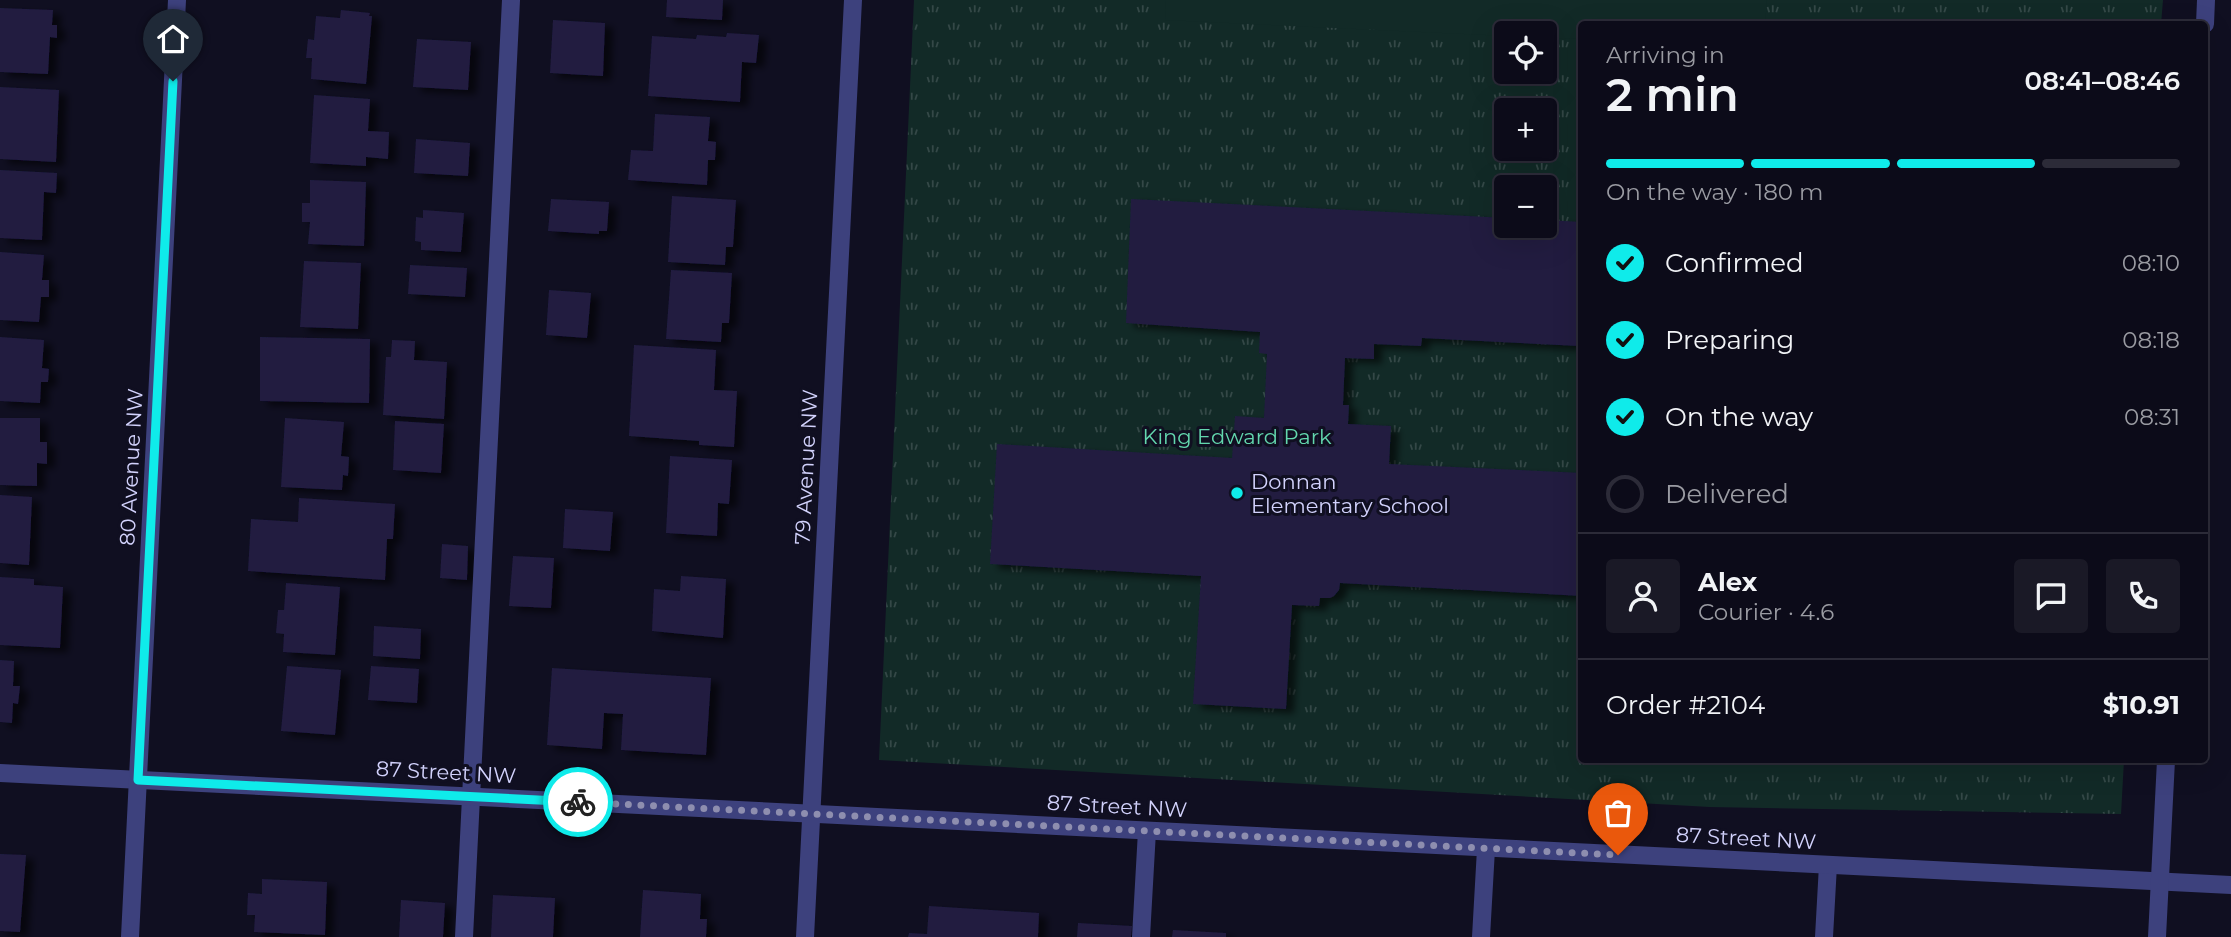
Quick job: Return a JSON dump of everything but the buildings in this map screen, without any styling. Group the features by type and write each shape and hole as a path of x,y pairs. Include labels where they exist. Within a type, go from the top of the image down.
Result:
{"street":[{"name":"80 Avenue NW","path":"130,937 177,0"},
{"path":"464,937 511,0"},
{"name":"79 Avenue NW","path":"805,937 853,0"},
{"path":"2205,21 2206,0"},
{"path":"2157,937 2166,763"},
{"name":"87 Street NW","path":"0,773 2231,885"},
{"path":"1141,937 1147,831"},
{"path":"1482,937 1486,849"},
{"path":"1824,937 1828,865"}],"green space":[{"name":"King Edward Park","path":"914,0 2163,0 2161,21 1578,21 1578,763 2124,763 2121,814 1710,807 879,760"},
{"path":"1166,0 1767,0 1765,21 1578,21 1578,39 1557,38 1557,21 1494,21 1494,35 1165,20"}],"way so far":[{"path":"578,802 1618,855"}],"place":[{"name":"Donnan Elementary School","path":"1237,493"}],"route":[{"path":"173,81 138,780 578,802"}]}
